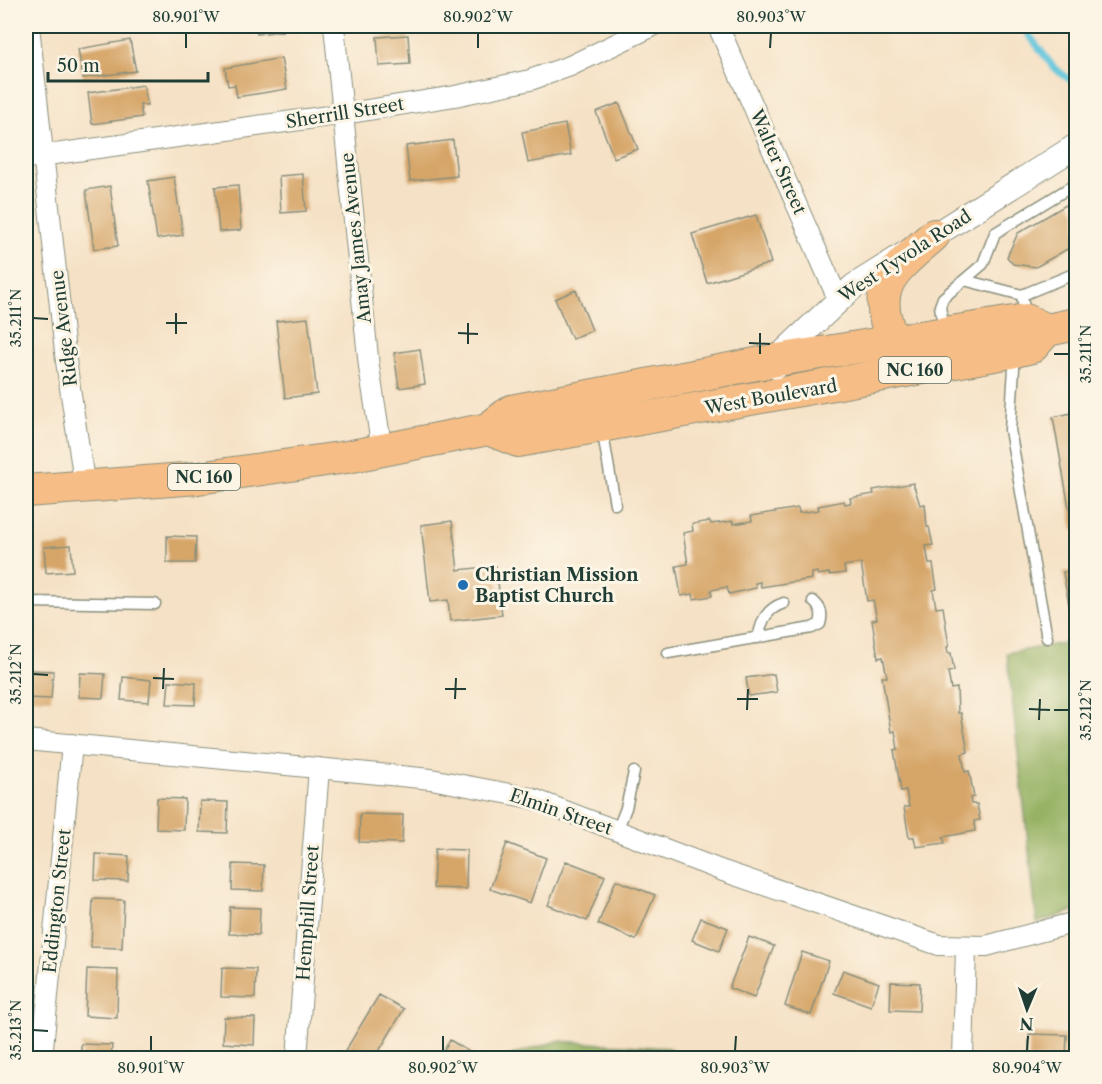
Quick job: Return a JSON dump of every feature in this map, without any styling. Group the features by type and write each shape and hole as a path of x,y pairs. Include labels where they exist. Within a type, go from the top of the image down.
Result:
{"main road":[{"path":"894,341 882,311 888,282 906,260 934,235"},
{"name":"West Boulevard","path":"26,491 85,488 257,471 382,450 488,429 511,411 777,360 1043,317 1032,347 1011,352 775,397 518,441 488,429"}],"street":[{"name":"Ridge Avenue","path":"29,26 35,157 85,488"},
{"name":"Amay James Avenue","path":"334,26 369,367 382,450"},
{"name":"Sherrill Street","path":"35,157 455,96 530,80 570,66 653,26"},
{"name":"Walter Street","path":"718,26 838,299"},
{"name":"West Tyvola Road","path":"777,360 838,299 934,235 1077,146"},
{"path":"775,397 777,360"},
{"name":"Elmin Street","path":"26,740 431,779 491,788 531,798 723,871 922,940 966,947 1027,936 1077,922"},
{"name":"Eddington Street","path":"42,1059 72,744"},
{"name":"Hemphill Street","path":"297,1059 319,768"},
{"path":"963,1059 966,947"}],"lane":[{"path":"945,333 940,306 943,298 983,264 995,233 1069,188"},
{"path":"964,280 1043,317 1077,273"},
{"path":"1011,352 1014,368 1010,430 1047,638"},
{"path":"602,428 615,504"},
{"path":"668,653 812,628 820,624 823,615 820,607 813,601"},
{"path":"26,602 155,604"},
{"path":"758,638 762,619 772,607 784,603"},
{"path":"618,831 627,808 634,772"}],"green space":[{"path":"1076,641 1076,910 1037,923 1007,653"},
{"path":"557,1041 668,1048 684,1058 503,1058"}],"building":[{"path":"256,26 282,26 283,31 257,34"},
{"path":"408,35 410,64 379,66 377,37"},
{"path":"130,40 136,71 83,78 78,49"},
{"path":"281,58 287,89 237,97 235,85 228,86 225,68"},
{"path":"144,85 147,105 140,105 142,117 92,124 88,93"},
{"path":"619,103 638,149 614,158 596,112"},
{"path":"565,124 571,155 528,163 522,132"},
{"path":"453,140 457,176 410,181 406,146"},
{"path":"303,174 306,211 281,213 279,176"},
{"path":"174,177 183,235 157,239 148,181"},
{"path":"238,185 241,230 219,232 215,187"},
{"path":"110,186 118,246 94,249 86,190"},
{"path":"1071,202 1076,211 1076,244 1036,267 1013,264 1007,257 1018,233"},
{"path":"756,215 771,263 707,283 692,234"},
{"path":"576,290 592,330 572,339 555,299"},
{"path":"308,318 317,394 285,398 276,321"},
{"path":"420,349 425,384 399,388 394,353"},
{"path":"1076,412 1076,529 1073,530 1053,417"},
{"path":"913,483 920,505 925,504 927,527 929,527 933,545 926,546 929,564 933,564 937,589 933,590 936,608 943,607 948,653 951,653 954,671 948,672 951,689 957,688 958,713 961,713 968,752 962,754 965,772 969,771 974,797 970,798 971,804 977,804 980,820 974,821 975,831 943,837 945,843 916,847 914,837 909,838 904,807 909,807 906,790 901,791 894,750 898,749 895,731 891,732 882,677 887,677 883,657 878,658 872,620 877,619 873,600 867,601 861,563 844,566 845,573 818,575 817,572 812,573 812,579 761,587 760,582 755,583 756,588 729,594 727,587 711,590 712,596 694,599 693,594 681,596 676,566 688,564 683,533 693,531 692,524 733,521 733,524 752,521 751,516 798,508 799,513 819,510 818,506 844,501 845,504 851,503 850,498 874,494 873,490"},
{"name":"Christian Mission Baptist Church","path":"452,521 458,570 496,566 502,615 450,621 448,600 430,602 421,525"},
{"path":"167,536 196,537 195,563 167,563"},
{"path":"71,545 73,571 46,573 44,547"},
{"path":"26,548 31,548 30,574 26,574"},
{"path":"1076,570 1076,620 1072,621 1063,572"},
{"path":"26,670 53,671 51,699 26,698"},
{"path":"80,673 105,674 103,698 79,697"},
{"path":"774,674 777,692 749,696 746,678"},
{"path":"123,677 151,680 149,702 121,700"},
{"path":"169,681 196,683 195,705 167,704"},
{"path":"157,798 185,799 184,830 156,829"},
{"path":"200,801 228,802 227,833 199,832"},
{"path":"360,814 403,815 402,843 359,842"},
{"path":"507,843 546,858 530,903 490,889"},
{"path":"435,849 467,850 466,889 433,888"},
{"path":"96,854 129,856 128,881 95,880"},
{"path":"566,861 605,876 587,921 548,905"},
{"path":"233,864 264,865 263,891 232,890"},
{"path":"616,880 655,895 636,940 598,924"},
{"path":"93,899 124,900 122,948 91,947"},
{"path":"230,907 260,908 259,935 229,934"},
{"path":"701,918 728,928 719,951 692,940"},
{"path":"749,937 774,946 754,998 729,988"},
{"path":"802,952 829,961 811,1015 785,1006"},
{"path":"222,968 256,969 255,998 221,997"},
{"path":"87,969 118,970 117,1018 85,1016"},
{"path":"843,970 879,983 871,1006 834,993"},
{"path":"891,982 920,983 919,1011 890,1010"},
{"path":"379,995 404,1009 375,1058 341,1058"},
{"path":"224,1017 255,1018 254,1045 223,1043"},
{"path":"1029,1034 1067,1035 1066,1058 1029,1058"},
{"path":"450,1040 474,1055 472,1058 440,1057"},
{"path":"81,1044 112,1045 111,1058 81,1058"}],"waterway":[{"path":"1022,26 1054,68 1076,84"}],"place":[{"name":"Christian Mission Baptist Church","path":"463,585"}]}
